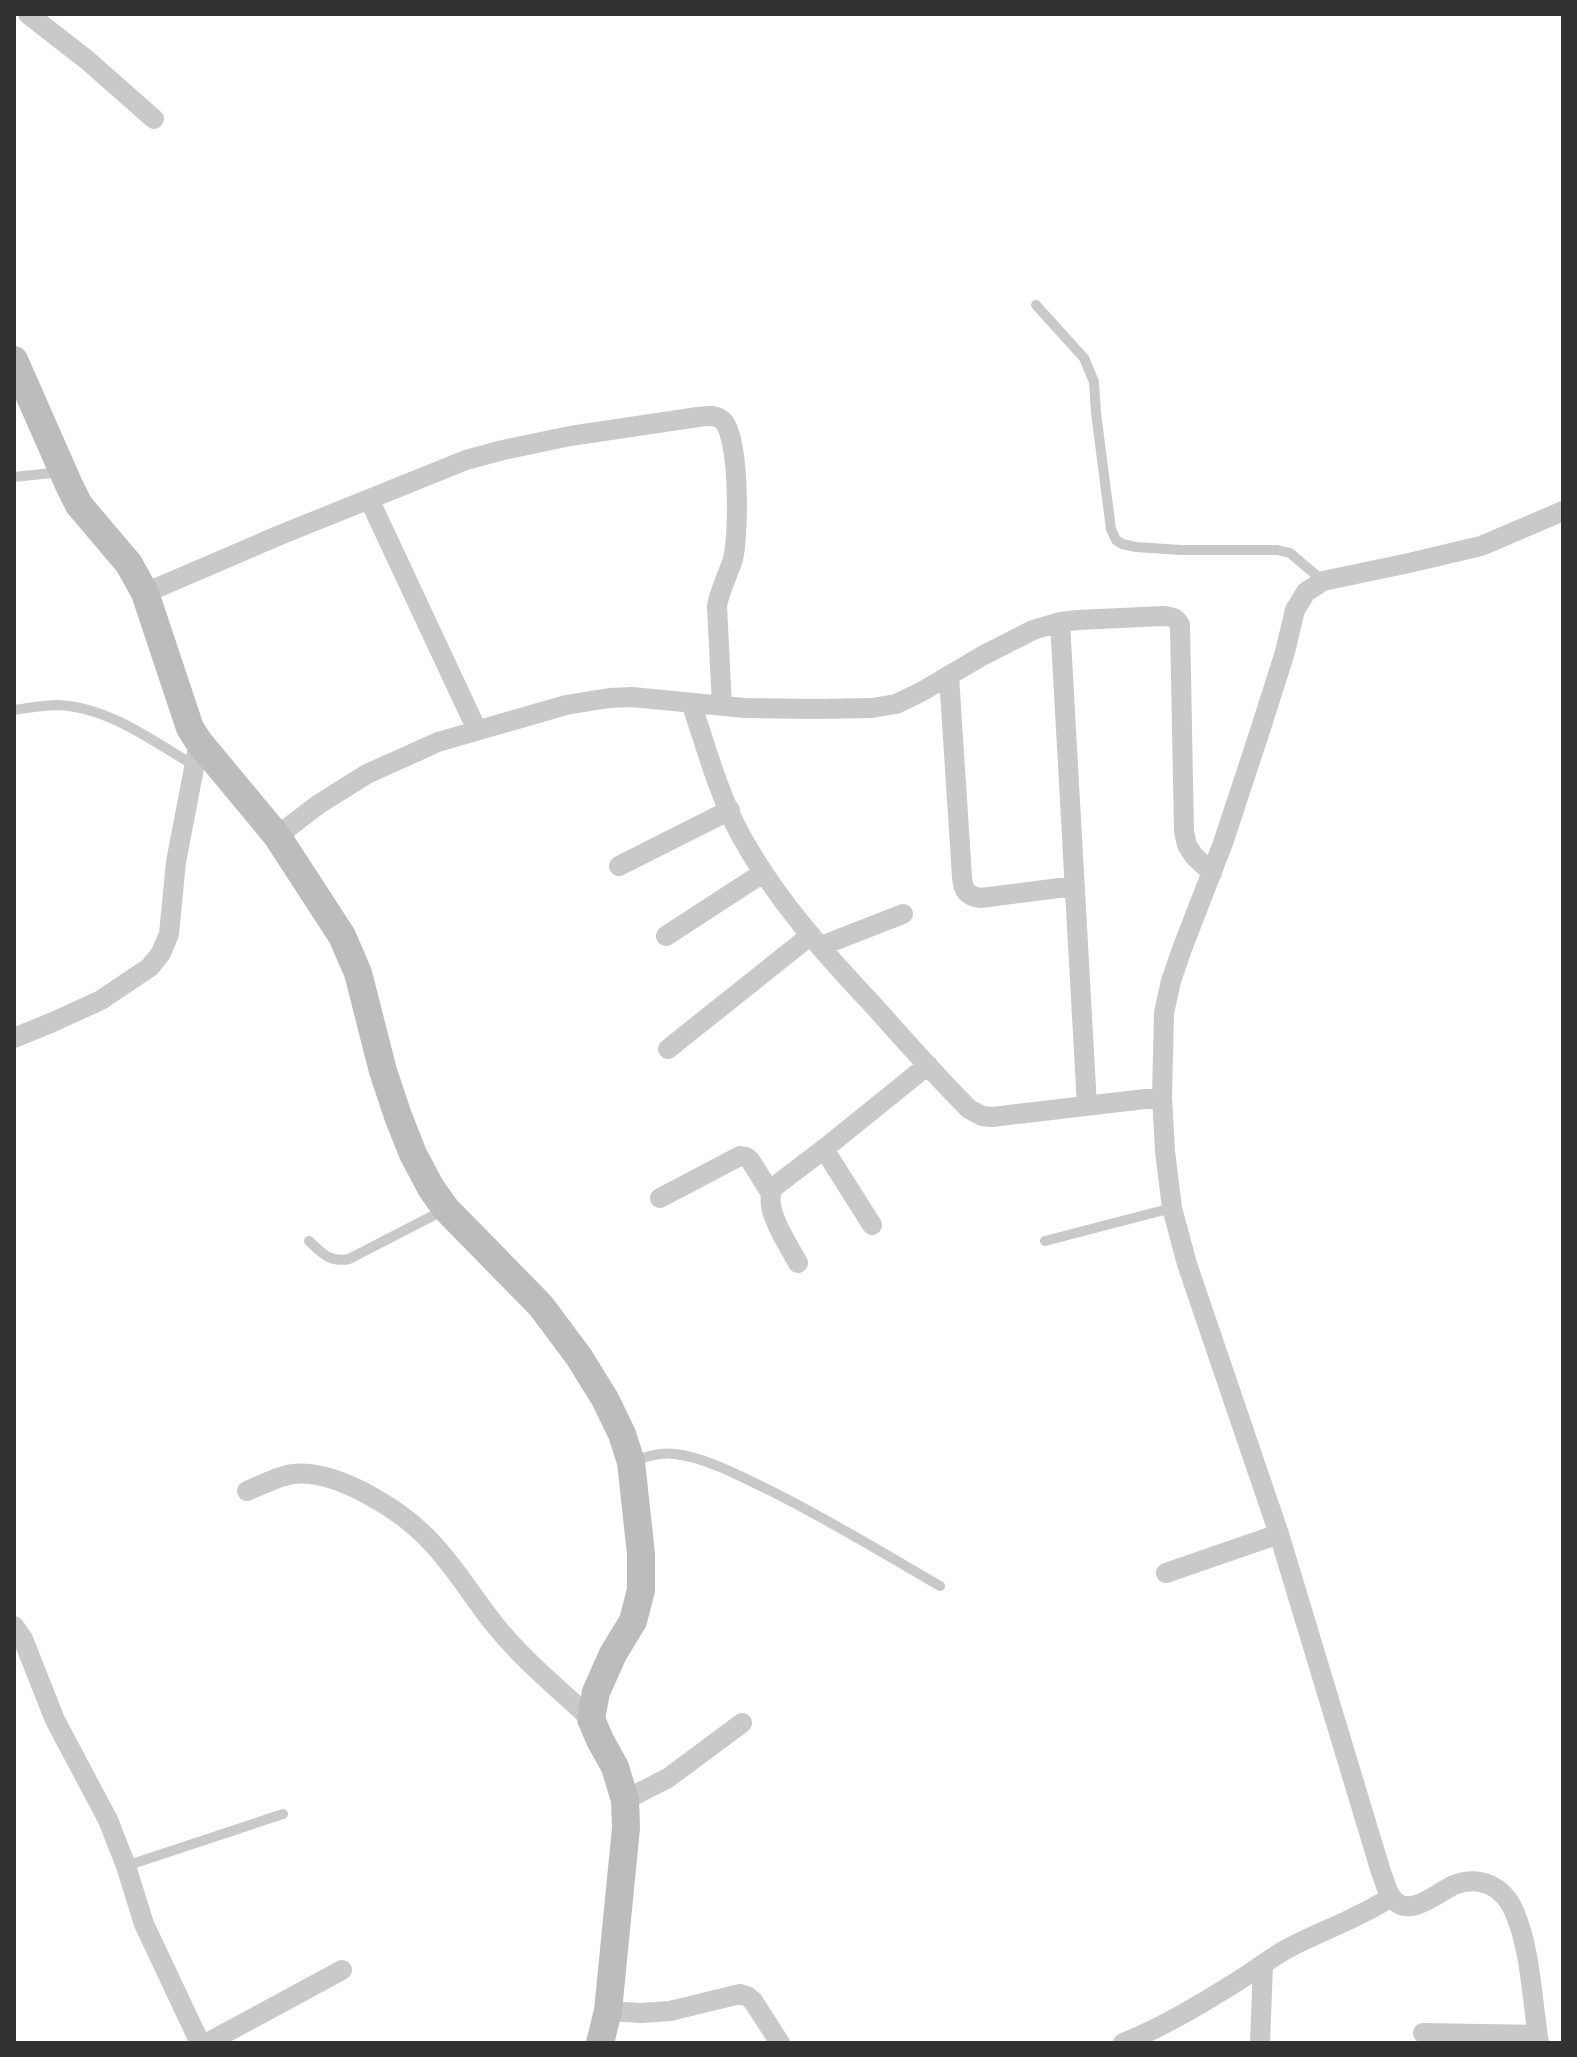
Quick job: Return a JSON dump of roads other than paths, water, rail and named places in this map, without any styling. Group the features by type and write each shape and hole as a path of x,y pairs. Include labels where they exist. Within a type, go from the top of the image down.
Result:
{"street":[{"path":"28,14 87,60 154,119"},
{"path":"14,360 79,505 129,564 145,593 197,754 176,862 169,934 161,953 150,967 101,1000 14,1038"},
{"path":"145,593 466,460 570,436 686,418 718,417 729,430 736,474 733,558 719,592 717,606 722,706"},
{"path":"369,499 477,730"},
{"path":"1423,2033 1538,2039 1523,1939 1514,1909 1501,1891 1487,1882 1471,1881 1454,1886 1420,1905 1403,1906 1391,1897 1381,1872 1279,1534 1187,1264 1172,1208 1162,1097 1164,1013 1171,981 1259,734 1295,610 1306,592 1323,581 1481,546 1563,511"},
{"path":"277,836 319,804 367,774 438,742 566,705 632,697 745,708 872,708 896,704 921,692 1033,630 1060,622 1163,616 1177,620 1180,625 1184,831 1187,845 1194,856 1212,873"},
{"path":"1060,622 1087,1106"},
{"path":"949,676 962,877 966,892 970,897 981,898 1075,886"},
{"path":"691,703 730,810 763,873 816,940 969,1109 992,1117 1162,1097"},
{"path":"197,754 277,836 342,936 358,973 398,1116 431,1188 446,1209 541,1306 579,1357 622,1434 631,1462 641,1554 641,1590 633,1621 613,1654 596,1692 591,1719"},
{"path":"619,866 730,810"},
{"path":"666,936 763,873"},
{"path":"668,1049 816,940 903,914"},
{"path":"798,1263 771,1209 770,1192 928,1065"},
{"path":"824,1149 872,1225"},
{"path":"660,1198 740,1156 750,1160 770,1192"},
{"path":"247,1491 290,1474 308,1473 334,1479 367,1494 401,1516 430,1540 504,1635 591,1719 615,1767 625,1800 626,1828 608,2011 600,2043"},
{"path":"1166,1573 1279,1534"},
{"path":"14,1626 23,1639 55,1720 108,1820 144,1924 200,2043"},
{"path":"625,1800 668,1778 742,1723"},
{"path":"1123,2043 1194,2008 1315,1934 1370,1911 1391,1897"},
{"path":"1260,2043 1263,1965"},
{"path":"207,2043 342,1970"},
{"path":"608,2011 670,2011 740,1994 753,2001 780,2043"}],"lane":[{"path":"1036,305 1084,358 1094,382 1111,529 1116,540 1136,547 1181,550 1277,550 1290,553 1323,581"},
{"path":"14,477 63,472"},
{"path":"14,710 58,705 85,710 197,754"},
{"path":"1045,1241 1172,1208"},
{"path":"309,1241 330,1259 349,1259 446,1209"},
{"path":"631,1462 651,1455 671,1453 728,1470 844,1530 940,1586"},
{"path":"126,1866 283,1814"}]}
